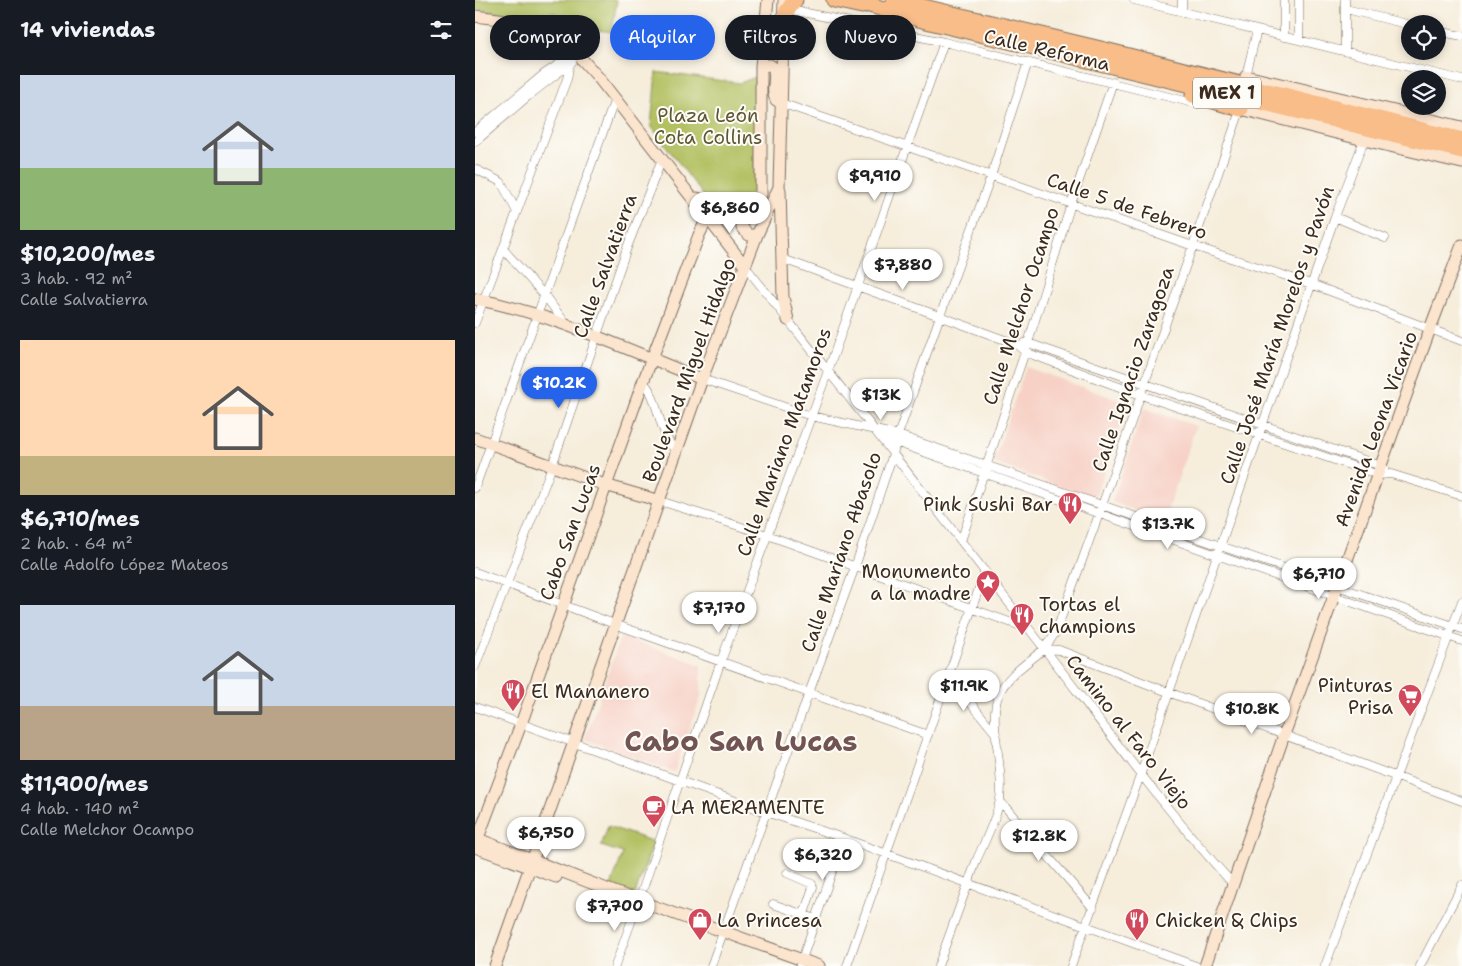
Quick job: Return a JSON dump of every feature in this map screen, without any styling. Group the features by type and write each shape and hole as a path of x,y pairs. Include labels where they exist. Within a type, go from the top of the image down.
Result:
{"highway":[{"path":"834,0 890,5"},
{"name":"MEX 1","path":"852,0 890,5 1353,118 1462,140"},
{"path":"1104,56 1246,76"},
{"name":"MEX 1","path":"1104,56 1241,107 1353,118 1460,159"}],"street":[{"path":"1134,0 1462,80"},
{"path":"1182,0 1182,12"},
{"path":"1284,0 1284,37"},
{"path":"1299,0 1299,40"},
{"path":"1345,0 1345,50"},
{"path":"708,217 732,214 748,209 761,194 761,66 767,1"},
{"name":"Calle Reforma","path":"788,8 944,42 1180,99 1241,107"},
{"name":"Boulevard Miguel Hidalgo","path":"495,966 703,379 757,235 779,187 781,103 788,8"},
{"path":"1346,9 1401,23"},
{"path":"475,16 490,18"},
{"path":"1257,30 1246,76 1462,127"},
{"path":"1446,33 1462,36"},
{"name":"Calle Mariano Matamoros","path":"615,966 721,661 828,371 944,42"},
{"path":"475,132 544,74 570,60"},
{"path":"475,142 572,60"},
{"path":"475,323 479,300 503,249 573,60"},
{"path":"576,60 615,99 745,266"},
{"name":"Calle Mariano Abasolo","path":"711,966 855,567 939,316 991,176 1029,62"},
{"path":"761,66 770,65 773,67 775,71 773,94 776,100 781,103"},
{"name":"Calle Melchor Ocampo","path":"961,541 1025,352 1071,204 1113,82"},
{"path":"475,488 615,99"},
{"name":"Calle 5 de Febrero","path":"781,103 1193,246 1311,284 1462,341"},
{"path":"1241,107 1364,140 1460,159"},
{"name":"Calle Ignacio Zaragoza","path":"938,966 1000,801 1002,776 995,706 999,693 1015,673 1044,648 1056,632 1241,107"},
{"name":"Calle José María Morelos y Pavón","path":"1071,966 1140,776 1311,284 1364,140"},
{"name":"Calle Salvatierra","path":"475,667 552,466 628,245 662,158"},
{"path":"475,169 501,182 517,212"},
{"path":"779,187 783,297 788,320"},
{"path":"691,195 711,206 732,214"},
{"path":"748,209 742,223 742,228 749,235 757,235"},
{"name":"Cabo San Lucas","path":"476,843 521,724 651,359 699,235 708,217"},
{"path":"1335,217 1385,238"},
{"name":"Avenida Leona Vicario","path":"1205,966 1284,735 1462,245"},
{"path":"503,249 545,296 568,326"},
{"path":"783,259 1016,344 1025,352 1141,395 1259,435 1380,470"},
{"name":"Camino al Faro Viejo","path":"745,266 985,571 1140,776 1186,832 1233,884"},
{"path":"479,300 568,326 703,379 811,416 897,439 985,469 1102,505 1220,546 1462,641"},
{"path":"1016,344 1028,342 1263,424 1391,474 1462,496"},
{"path":"643,382 650,391 667,439 677,452"},
{"path":"475,438 605,485 767,535 1029,629"},
{"path":"985,469 1099,514 1216,555 1462,629"},
{"path":"847,966 985,571"},
{"path":"475,572 617,625 928,735"},
{"path":"1325,966 1462,601"},
{"path":"1044,648 1059,650 1462,801"},
{"path":"948,676 997,734"},
{"path":"475,708 1196,966"},
{"path":"1000,801 1093,908"},
{"path":"476,843 802,964 819,966"},
{"path":"802,964 840,849"},
{"path":"787,874 812,884 813,887 804,914"},
{"path":"1420,966 1462,885"},
{"path":"773,904 816,919"}],"shaded area":[{"path":"1026,367 1128,403 1095,498 993,463"},
{"path":"1144,408 1196,426 1164,521 1112,502"},
{"path":"621,636 701,665 701,697 674,772 585,739"}],"green space":[{"path":"475,0 617,0 615,15 610,15 610,32 600,30 600,15 557,15 552,12 550,15 512,15 475,9"},
{"name":"Plaza León Cota Collins","path":"656,72 740,83 755,77 756,150 754,186 750,197 739,209 726,210 706,199 651,126"},
{"path":"608,826 654,842 635,894 611,886 623,853 601,846"}],"place":[{"name":"Pink Sushi Bar","path":"1070,525"},
{"name":"Monumento a la madre","path":"988,603"},
{"name":"Tortas el champions","path":"1022,636"},
{"name":"El Mananero","path":"513,712"},
{"name":"Pinturas Prisa","path":"1410,717"},
{"name":"LA MERAMENTE","path":"654,828"},
{"name":"La Princesa","path":"700,941"},
{"name":"Chicken & Chips","path":"1137,941"}],"district":[{"name":"Cabo San Lucas","path":"741,740"}]}
